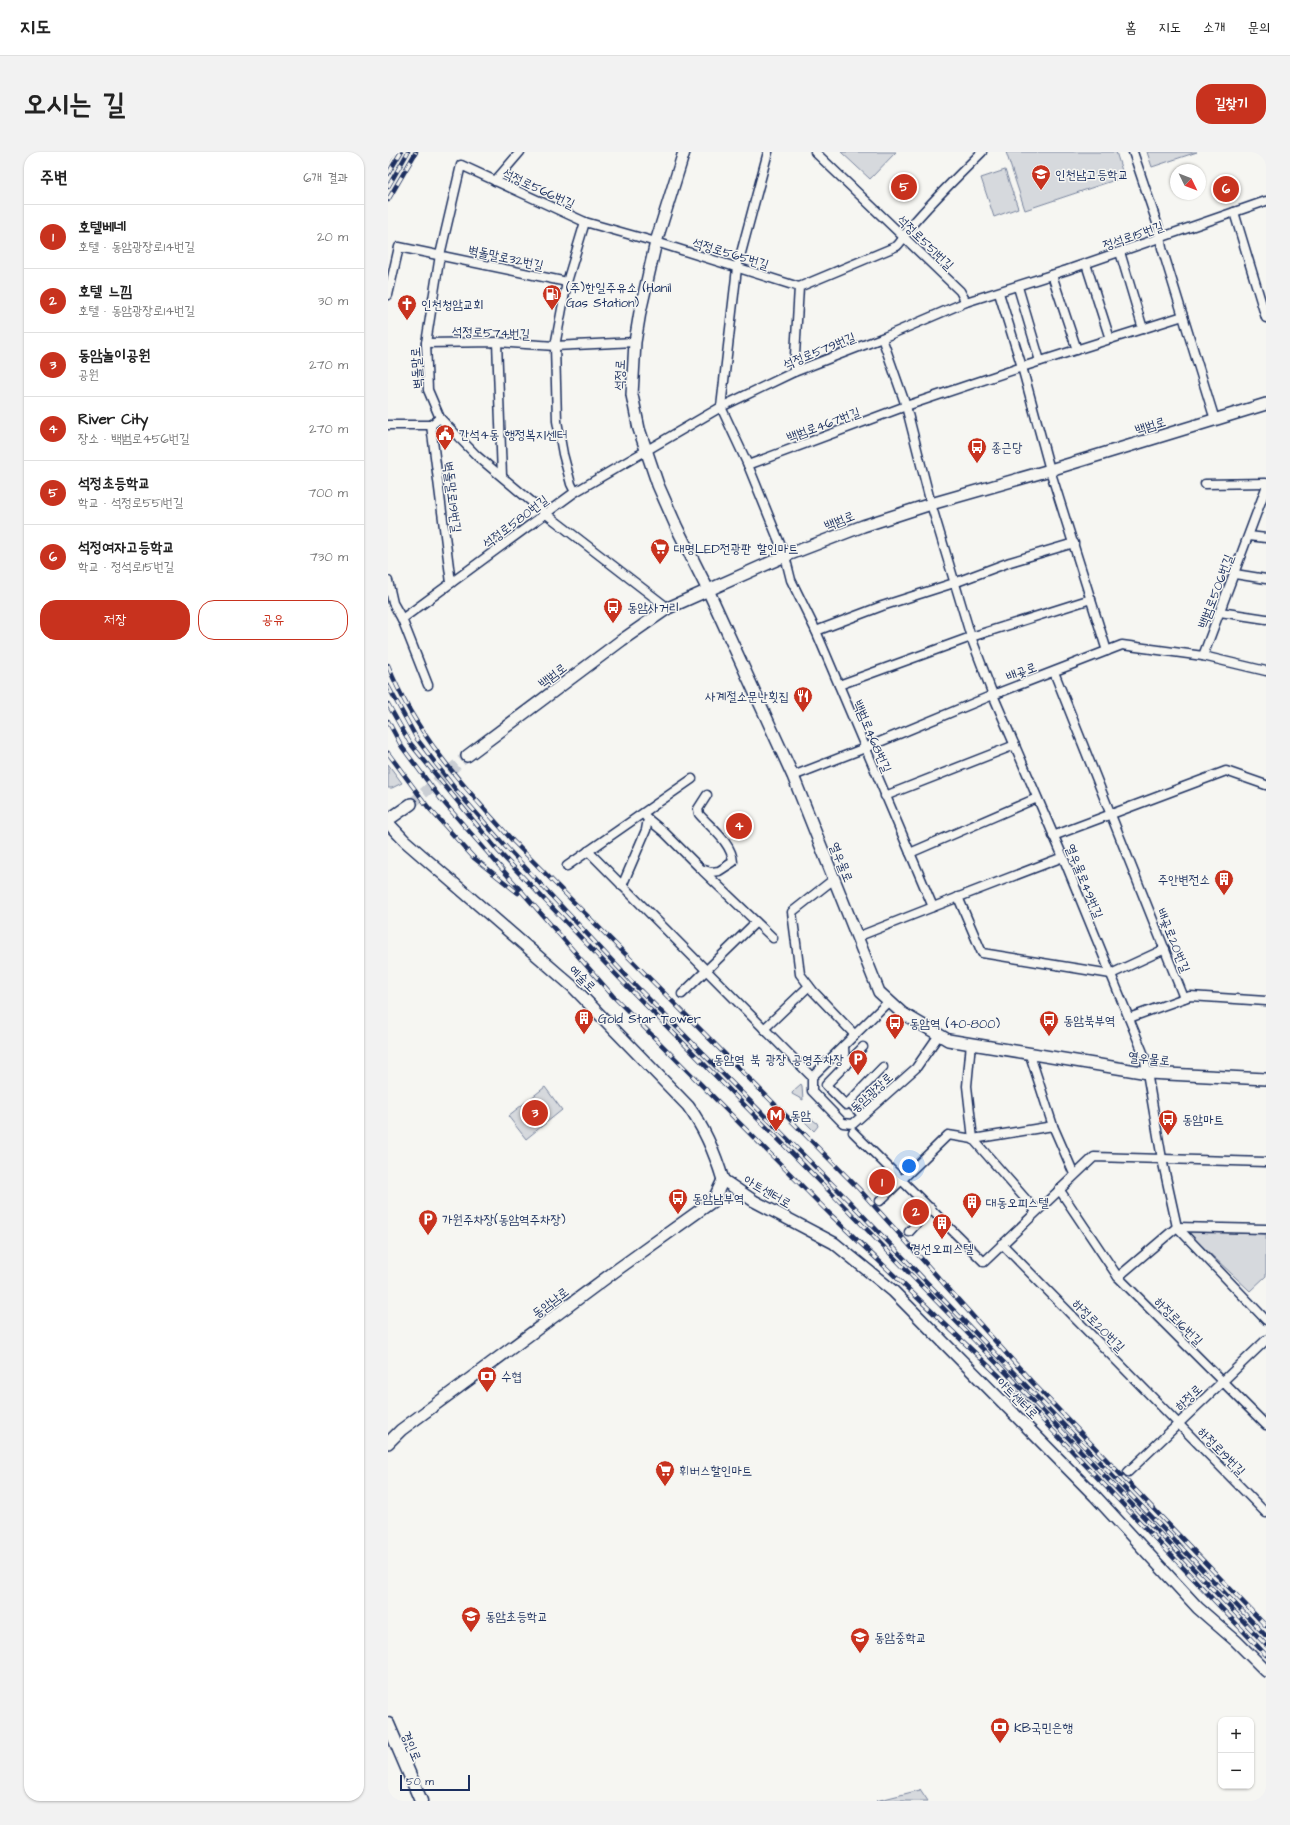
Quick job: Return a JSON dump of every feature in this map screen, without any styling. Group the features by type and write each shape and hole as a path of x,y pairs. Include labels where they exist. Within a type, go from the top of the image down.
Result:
{"main road":[{"name":"석정로","path":"684,152 656,242 640,312 635,342 632,395 646,449 658,485 677,528 708,590"},
{"name":"백범로","path":"467,756 622,640 668,608 785,556 863,526 931,504 1050,470 1266,404"},
{"name":"열우물로","path":"708,590 793,776 879,992 888,1002 912,1020 948,1040 1148,1074 1266,1079"},
{"path":"388,822 411,804"},
{"name":"예술로","path":"388,822 405,841 572,986 688,1106 700,1122 723,1180"},
{"name":"동암남로","path":"388,1443 401,1430 618,1269 713,1201 723,1180"},
{"name":"아트센터로","path":"723,1180 754,1201 834,1243 893,1291 1095,1496 1198,1608 1236,1641 1266,1671"},
{"name":"경인로","path":"388,1724 421,1801"}],"street":[{"path":"496,181 520,152"},
{"path":"768,152 737,268 720,407 748,465 785,556"},
{"name":"석정로551번길","path":"815,152 960,291 966,302"},
{"path":"794,372 799,287 897,246 905,238 910,227 946,187 982,152"},
{"path":"1133,152 1158,226 1160,238 1215,420"},
{"name":"석정로566번길","path":"461,165 585,222 656,242"},
{"name":"벽돌말로","path":"461,165 440,255 426,342 428,390 440,418 478,456 545,513 668,608"},
{"name":"정석로15번길","path":"1008,290 1266,201"},
{"path":"1234,212 1266,318"},
{"name":"석정로566번길","path":"555,346 567,282 585,222"},
{"name":"석정로565번길","path":"656,242 799,287"},
{"name":"벽돌말로32번길","path":"388,295 400,246 567,282"},
{"path":"1120,252 1143,329"},
{"path":"1086,264 1110,339"},
{"path":"1052,275 1077,350"},
{"path":"1018,287 1040,361"},
{"name":"석정로579번길","path":"646,449 720,407 794,372 882,338 966,302 1008,290"},
{"path":"999,293 1022,367 1050,470 1107,651"},
{"name":"백범로467번길","path":"748,465 961,387 1183,316"},
{"name":"열우물로49번길","path":"882,338 906,406 931,504 971,637 993,695 1054,836 1144,1055 1162,1159 1177,1227"},
{"name":"석정로574번길","path":"426,342 497,342 555,346 635,342"},
{"path":"497,342 502,476"},
{"path":"555,346 557,421 562,454 575,492"},
{"path":"388,425 432,425 440,418"},
{"name":"벽돌말로19번길","path":"432,425 451,583"},
{"name":"석정로580번길","path":"402,619 575,492 646,449"},
{"path":"1205,484 1266,483"},
{"name":"백범로506번길","path":"1203,656 1264,499 1266,488"},
{"path":"1249,536 1266,538"},
{"path":"816,631 882,606 954,583 1010,562 1074,543"},
{"name":"백범로468번길","path":"785,556 791,580 816,631 933,906"},
{"path":"1234,574 1266,579"},
{"path":"388,581 393,603 402,619 428,685"},
{"path":"839,685 971,637 1090,599"},
{"path":"1220,612 1266,619"},
{"name":"배곶로","path":"793,776 993,695 1122,645 1203,656 1266,671"},
{"name":"배곶로20번길","path":"1054,672 1184,998"},
{"path":"885,796 1015,745"},
{"path":"1054,836 1226,771 1266,786"},
{"path":"567,866 588,851 646,816 692,779"},
{"path":"701,869 711,872 719,871 734,862 728,846 699,814 698,809 707,795"},
{"path":"910,853 1037,798"},
{"path":"646,816 666,833 773,938"},
{"path":"622,886 646,830 646,816"},
{"path":"588,851 812,1077 888,1002"},
{"path":"857,938 933,906 1062,857"},
{"path":"834,879 792,912 800,974 809,986 855,1035"},
{"path":"958,897 982,953 1111,974 1165,949"},
{"path":"682,994 756,922"},
{"path":"764,1029 809,986"},
{"path":"1129,1018 1190,996 1266,1001"},
{"name":"동암광장로","path":"812,1077 812,1091 843,1123 854,1124 862,1115 916,1068 938,1035"},
{"path":"971,1043 967,1086 973,1139 1036,1211"},
{"path":"844,1046 845,1066"},
{"path":"864,1047 826,1085 846,1106 883,1067"},
{"path":"1030,1055 1053,1126 1074,1174"},
{"path":"849,1102 862,1115"},
{"path":"880,1201 948,1135 973,1139 1053,1126"},
{"path":"853,1132 984,1262 1058,1189 1094,1157 1266,1162"},
{"name":"하정로16번길","path":"1058,1189 1118,1277 1266,1425"},
{"path":"909,1232 931,1208"},
{"path":"1118,1277 1177,1227 1266,1229"},
{"path":"1177,1227 1266,1320"},
{"name":"하정로20번길","path":"1002,1244 1178,1422"},
{"name":"하정로","path":"1128,1472 1178,1422 1266,1340"},
{"name":"하정로19번길","path":"1178,1422 1266,1513"}],"shaded area":[{"path":"841,152 896,152 870,179"},
{"path":"1006,152 1116,152 1124,177 1025,210"},
{"path":"1147,152 1197,152 1152,167"},
{"path":"1005,170 1018,208 994,217 981,178"},
{"path":"388,764 402,783 392,788 388,788"},
{"path":"801,1084 803,1100 792,1094 793,1091"},
{"path":"545,1087 562,1110 526,1139 508,1116"},
{"path":"810,1118 817,1123 818,1126 814,1131 805,1122"},
{"path":"1186,1231 1266,1234 1266,1276 1250,1291"},
{"path":"920,1790 928,1801 876,1801"}],"tunnel":[{"path":"411,804 467,756"}],"railway":[{"path":"388,160 393,152"},
{"path":"388,174 401,152"},
{"path":"388,187 408,152"},
{"path":"388,200 416,152"},
{"path":"388,665 399,690 426,737 459,780 513,841 859,1189 1031,1381 1266,1626"},
{"path":"388,686 417,739 456,790 506,847 632,982 848,1200 1266,1636"},
{"path":"388,704 410,743 499,852 627,986 1016,1383 1266,1645"},
{"path":"388,721 402,747 440,798 613,996 832,1216 1017,1393 1266,1655"},
{"path":"388,753 428,807 474,858 518,893"}],"place":[{"name":"석정초등학교","path":"904,187"},
{"name":"석정여자고등학교","path":"1226,189"},
{"name":"인천남고등학교","path":"1041,191"},
{"name":"(주)한일주유소 (Hanil Gas Station)","path":"552,311"},
{"name":"인천청암교회","path":"407,321"},
{"name":"간석4동 행정복지센터","path":"445,451"},
{"name":"종근당","path":"977,464"},
{"name":"대명LED전광판 할인마트","path":"660,565"},
{"name":"동암사거리","path":"613,624"},
{"name":"사계절소문난횟집","path":"803,713"},
{"name":"River City","path":"739,826"},
{"name":"주안변전소","path":"1224,896"},
{"name":"Gold Star Tower","path":"584,1035"},
{"name":"동암북부역","path":"1049,1037"},
{"name":"동암역 (40-800)","path":"895,1040"},
{"name":"동암역 북 광장 공영주차장","path":"858,1076"},
{"name":"동암놀이공원","path":"535,1113"},
{"name":"동암","path":"776,1132"},
{"name":"동암마트","path":"1168,1136"},
{"name":"호텔베네","path":"882,1182"},
{"name":"호텔 느낌","path":"916,1212"},
{"name":"동암남부역","path":"678,1215"},
{"name":"대동오피스텔","path":"972,1219"},
{"name":"가원주차장(동암역주차장)","path":"428,1236"},
{"name":"경선오피스텔","path":"942,1240"},
{"name":"수협","path":"487,1393"},
{"name":"휘버스할인마트","path":"665,1487"},
{"name":"동암초등학교","path":"471,1633"},
{"name":"동암중학교","path":"860,1654"},
{"name":"KB국민은행","path":"1000,1744"}]}
